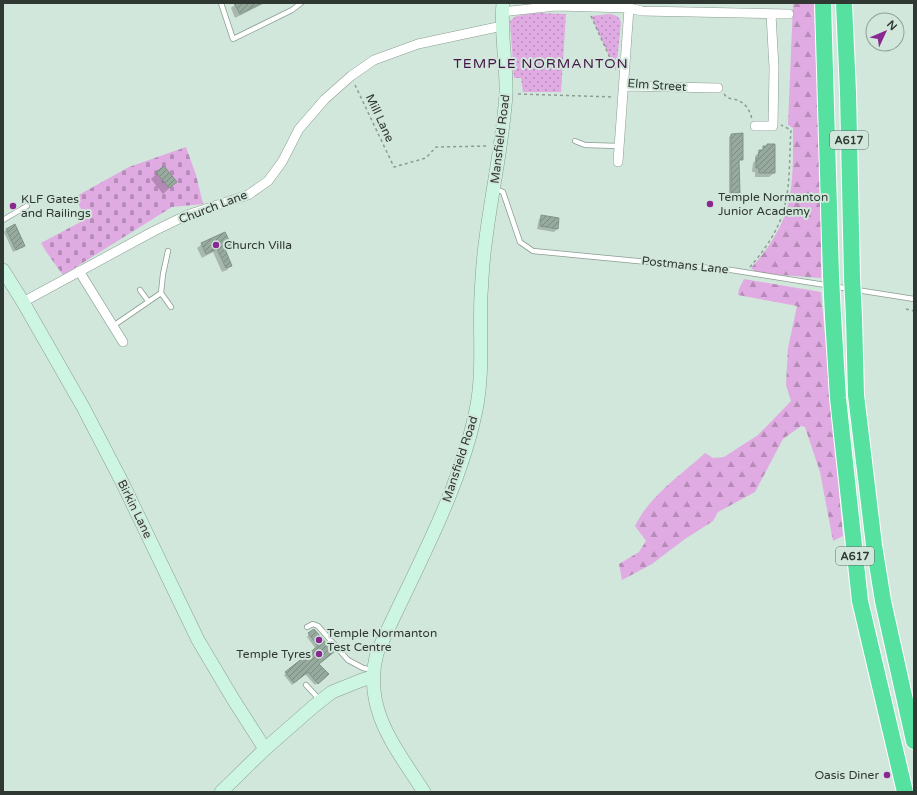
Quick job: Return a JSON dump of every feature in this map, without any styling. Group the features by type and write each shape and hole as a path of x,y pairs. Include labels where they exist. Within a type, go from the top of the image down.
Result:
{"highway":[{"name":"A617","path":"823,3 831,276 838,398 860,601 905,792"},
{"name":"A617","path":"844,3 848,92 856,396 874,545 883,601 914,741"}],"main road":[{"name":"Mansfield Road","path":"424,792 385,730 378,713 374,696 373,674 376,653 439,519 454,482 467,446 476,409 480,378 481,296 486,238 494,189 506,93 502,26 503,7"},
{"name":"Birkin Lane","path":"3,270 83,407 119,475 198,640 233,699 265,748"},
{"path":"221,792 265,748 332,692 373,674"}],"street":[{"path":"503,7 556,6 629,8 642,11 789,14"},
{"name":"Elm Street","path":"629,8 623,86 718,88"},
{"path":"755,126 773,126 774,68 772,14"},
{"name":"Church Lane","path":"23,302 154,231 187,215 248,195 268,181 282,162 299,130 320,104 350,76 374,60 418,44 502,26"},
{"path":"618,162 623,86"},
{"path":"79,271 123,342"}],"lane":[{"path":"221,3 233,39 292,10 301,3"},
{"path":"576,141 585,145 619,146"},
{"name":"Postmans Lane","path":"494,189 503,192 520,242 533,251 650,261 745,273 914,299"},
{"path":"3,220 27,206"},
{"path":"168,251 161,293 171,307"},
{"path":"140,290 148,302"},
{"path":"113,326 161,293"},
{"path":"307,627 313,624 318,626 348,660 373,674"},
{"path":"306,685 321,701"}],"path":[{"path":"587,7 623,86"},
{"name":"Mill Lane","path":"350,76 394,167 426,158 436,147 487,146 500,144"},
{"path":"718,88 727,98 739,100 745,104 750,110 755,126"},
{"path":"506,93 623,98"},
{"path":"745,273 759,256 780,222 785,204 789,173 791,130 773,122"},
{"path":"906,309 914,310"}],"green space":[{"path":"793,3 814,3 821,213 821,278 757,273 751,268 763,254 778,231 790,196 793,166 793,128 788,125"},
{"path":"537,13 566,14 561,92 523,92 521,78 514,78 510,21 516,16"},
{"path":"610,14 620,19 621,23 616,71 591,16"},
{"path":"186,147 196,175 203,204 172,207 63,275 41,243 86,219 75,197 129,167"},
{"path":"744,279 821,292 843,536 833,541 820,472 805,427 801,426 783,439 755,492 718,512 713,521 685,539 652,564 622,580 619,564 639,552 646,541 635,526 641,515 657,495 705,453 713,458 724,457 758,435 791,401 786,385 788,348 797,306 738,295"}],"building":[{"path":"234,3 262,3 240,14"},
{"path":"743,133 743,160 739,160 740,193 731,193 731,134"},
{"path":"767,144 775,144 775,173 759,173 759,168 756,168 756,158 758,158 759,150 763,150 763,146 767,146"},
{"path":"164,166 177,182 169,188 156,172"},
{"path":"541,215 559,218 558,229 540,226"},
{"path":"15,224 25,246 16,250 6,229"},
{"name":"Church Villa","path":"225,232 232,246 225,249 232,266 226,268 217,249 206,254 201,243"},
{"path":"314,629 334,652 319,664 329,674 318,684 308,672 294,683 285,672 318,646 308,633"}],"place":[{"name":"Temple Normanton Junior Academy","path":"710,204"},
{"name":"KLF Gates and Railings","path":"13,206"},
{"name":"Church Villa","path":"216,245"},
{"name":"Temple Normanton Test Centre","path":"319,640"},
{"name":"Temple Tyres","path":"319,654"},
{"name":"Oasis Diner","path":"887,775"}],"district":[{"name":"TEMPLE NORMANTON","path":"541,63"}]}
